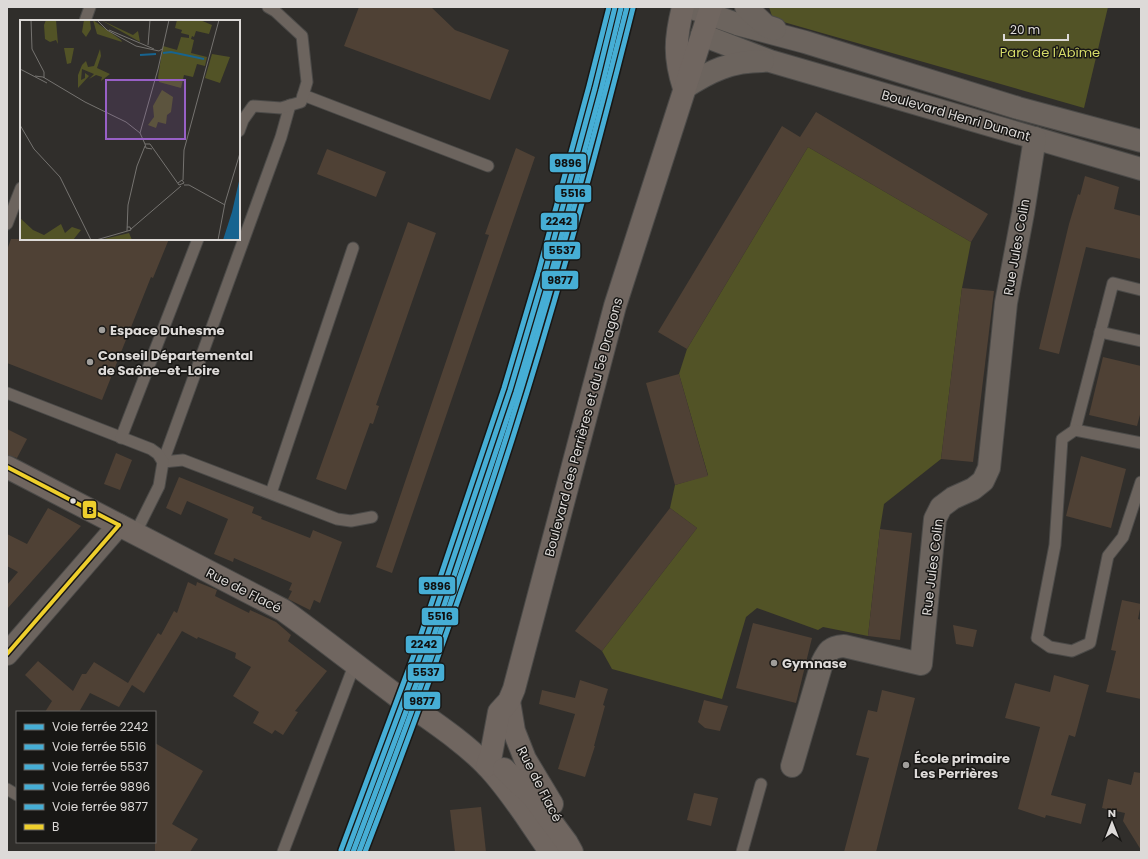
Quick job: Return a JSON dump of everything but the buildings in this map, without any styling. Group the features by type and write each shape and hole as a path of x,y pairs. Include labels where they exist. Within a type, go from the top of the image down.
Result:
{"main road":[{"path":"684,88 678,69 676,43 698,14"},
{"name":"Boulevard des Perrières et du 5e Dragons","path":"489,761 499,712 509,701 615,306 673,127 684,88 698,49 698,14"},
{"name":"Rue de Flacé","path":"7,467 283,610 459,741 489,761 507,790 547,847 563,849 551,801 525,759 514,730 509,701"}],"street":[{"name":"Boulevard Henri Dunant","path":"746,7 766,26 805,42"},
{"name":"Boulevard Henri Dunant","path":"698,14 805,42 1018,108 1141,141"},
{"name":"Boulevard Henri Dunant","path":"698,14 770,61"},
{"name":"Boulevard Henri Dunant","path":"684,88 709,72 732,64 749,61 770,61 1141,169"},
{"name":"Rue Jules Colin","path":"792,766 822,663 827,653 834,647 844,646 921,664 935,519 941,507 953,498 973,489 983,481 989,468 1006,303 1035,138"},
{"path":"7,654 127,530"}],"lane":[{"path":"85,20 90,7"},
{"path":"240,128 243,120 253,106 281,108 301,102 307,82 302,36 275,11 268,7"},
{"path":"303,95 488,166"},
{"path":"127,530 149,504 158,486 163,462 282,137 290,105"},
{"path":"7,224 20,191"},
{"path":"121,438 198,240"},
{"path":"271,493 353,248"},
{"path":"1141,290 1113,283 1075,430 1062,439 1055,545 1037,638 1050,647 1072,651 1090,643 1108,556 1123,538 1141,482"},
{"path":"1100,332 1141,341"},
{"path":"7,393 151,449 158,454 163,462"},
{"path":"1075,430 1141,444"},
{"path":"163,462 183,460 337,519 351,521 372,517"},
{"path":"283,852 362,669"},
{"path":"742,852 761,784"},
{"path":"7,789 16,794"}],"green space":[{"name":"Parc de l'Abîme","path":"769,7 1108,7 1084,108 773,19"},
{"path":"808,147 971,242 962,288 941,459 884,504 868,636 823,627 818,630 757,608 746,617 722,699 612,669 602,651 697,528 670,508 675,485 708,475 679,374 687,349"}],"rail line":[{"name":"9896","path":"341,850 416,649 504,388 539,270 609,7"},
{"name":"2242","path":"347,852 422,651 510,390 545,272 595,88 615,7"},
{"name":"5537","path":"359,852 436,643 508,432 570,220 627,7"},
{"name":"5516","path":"353,852 428,653 516,392 551,274 601,90 621,8"},
{"name":"9877","path":"365,852 442,646 513,437 546,331 576,224 633,8"}],"transit line":[{"name":"B","path":"7,467 119,525"},
{"name":"B","path":"7,654 119,525"}],"place":[{"name":"Espace Duhesme","path":"102,330"},
{"name":"Conseil Départemental de Saône-et-Loire","path":"90,362"},
{"name":"Gymnase","path":"774,663"},
{"name":"École primaire Les Perrières","path":"906,765"}]}
